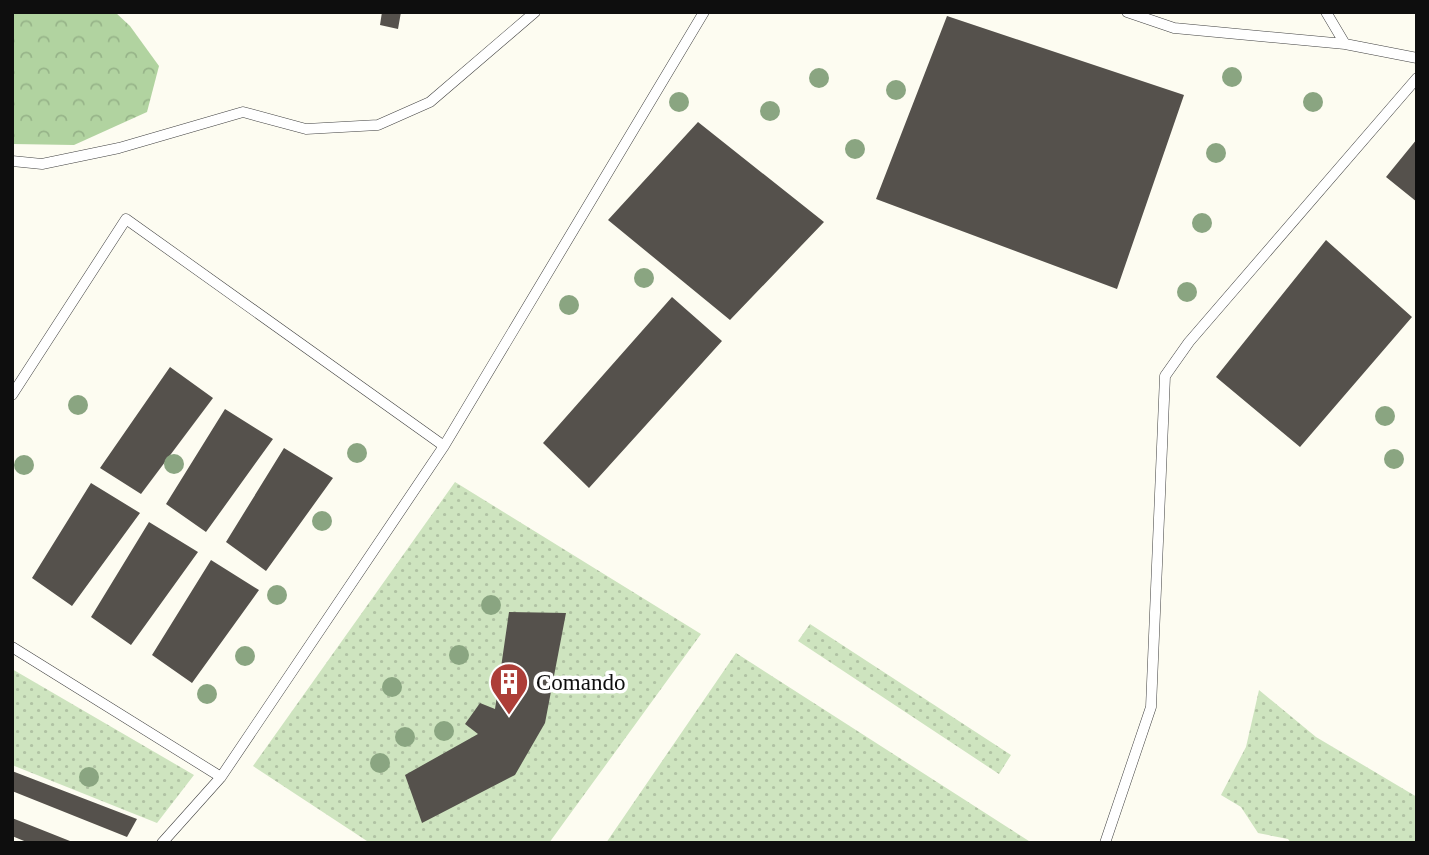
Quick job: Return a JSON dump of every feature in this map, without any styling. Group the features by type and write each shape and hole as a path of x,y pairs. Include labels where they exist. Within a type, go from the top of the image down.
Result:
{"lane":[{"path":"12,161 42,164 119,148 243,112 306,129 378,125 430,103 535,12"},
{"path":"162,843 221,777 443,446 704,12"},
{"path":"1127,12 1174,28 1345,44 1417,58"},
{"path":"1326,12 1345,44"},
{"path":"1105,843 1151,707 1166,376 1189,342 1415,85"},
{"path":"12,395 126,219 443,446"},
{"path":"12,648 221,777"}],"green space":[{"path":"12,12 115,12 130,26 159,66 147,112 74,145 12,144"},
{"path":"455,482 701,634 549,843 370,843 253,766"},
{"path":"810,624 1011,755 999,774 798,641"},
{"path":"736,653 1032,843 606,843"},
{"path":"12,669 194,775 157,823 12,765"},
{"path":"1259,690 1316,737 1417,797 1417,843 1291,843 1288,839 1258,833 1241,807 1221,795 1246,747"}],"building":[{"path":"382,12 401,12 398,29 380,25"},
{"path":"947,16 1184,95 1117,289 876,199"},
{"path":"698,122 824,222 730,320 608,220"},
{"path":"1417,139 1417,202 1386,177"},
{"path":"1326,240 1412,317 1300,447 1216,377"},
{"path":"672,297 722,341 589,488 543,443"},
{"path":"170,367 213,398 141,494 100,468"},
{"path":"225,409 273,439 206,532 166,504"},
{"path":"284,448 333,478 266,571 226,542"},
{"path":"91,483 140,513 72,606 32,578"},
{"path":"149,522 198,552 131,645 91,617"},
{"path":"211,560 259,590 192,683 152,655"},
{"name":"Comando","path":"509,612 566,613 545,723 515,775 422,823 405,775 478,734 465,724 480,703 495,709"},
{"path":"12,771 137,819 127,837 12,791"},
{"path":"12,818 75,843 29,843 12,836"}],"place":[{"name":"Comando","path":"509,716"}]}
